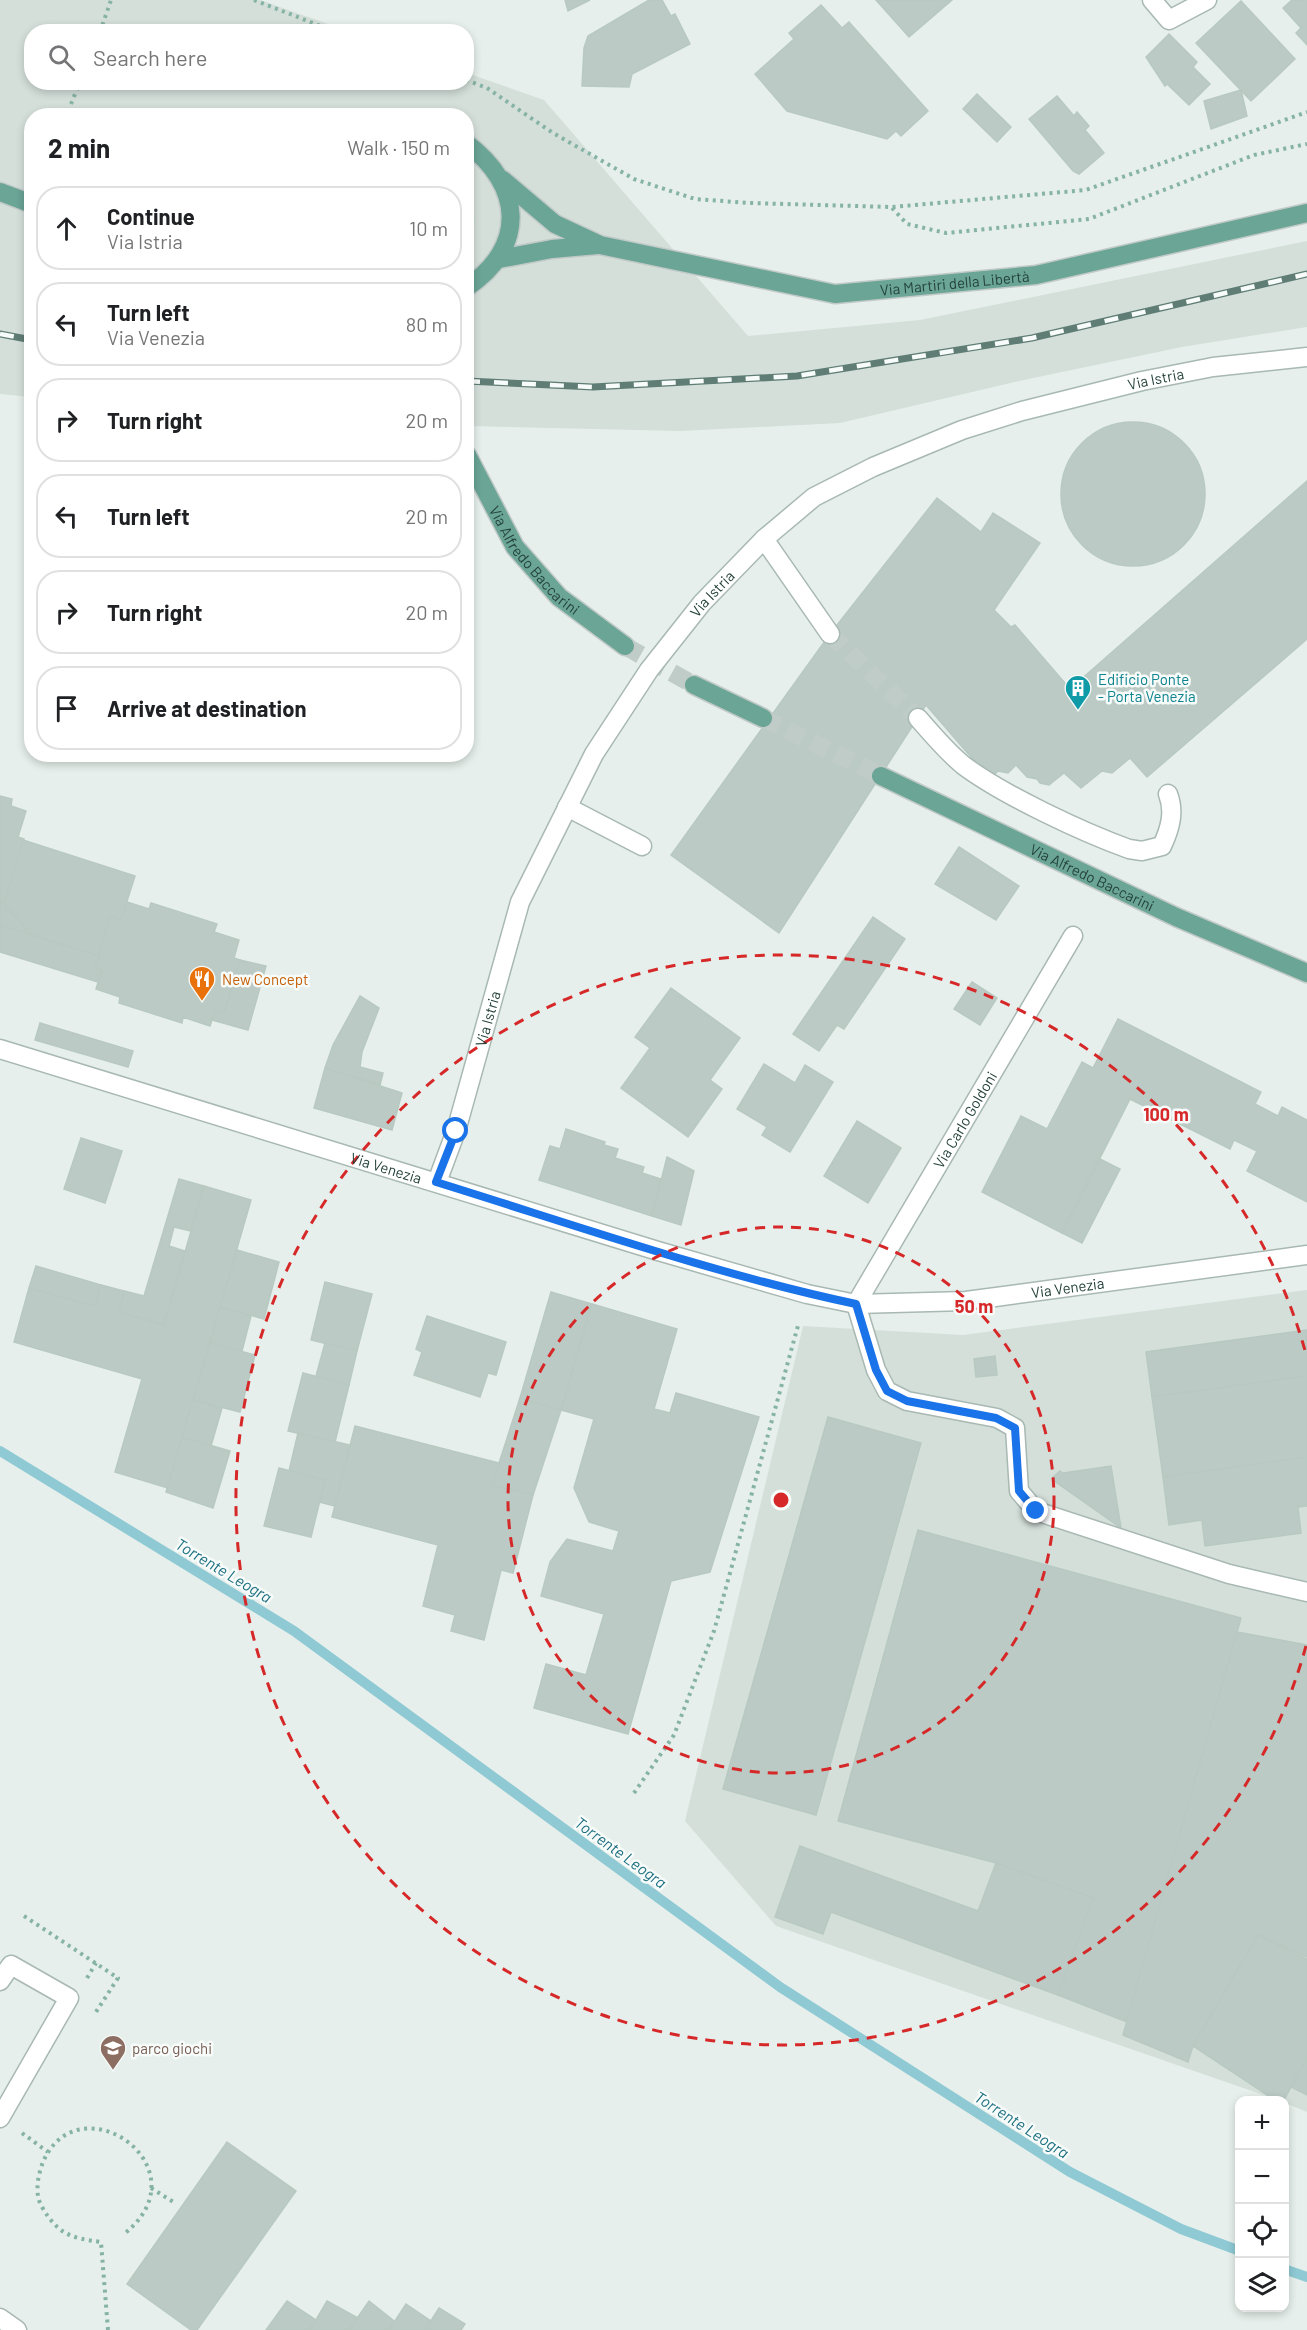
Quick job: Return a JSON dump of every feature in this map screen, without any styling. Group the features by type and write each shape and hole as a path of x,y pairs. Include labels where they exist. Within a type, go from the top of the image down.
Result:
{"main road":[{"path":"474,148 488,158 503,180 510,206 509,233 498,259 474,283"},
{"name":"Via Martiri della Libertà","path":"503,180 555,224 600,245 835,294 1036,275 1307,213"},
{"path":"0,192 24,201"},
{"name":"Via Martiri della Libertà","path":"498,259 552,249 600,245"},
{"name":"Via Alfredo Baccarini","path":"474,468 515,547 559,597 625,646"},
{"path":"694,685 763,718"},
{"name":"Via Alfredo Baccarini","path":"881,776 1176,917 1307,973"}],"street":[{"path":"1152,0 1169,20 1207,0"},
{"name":"Via Istria","path":"436,1182 456,1131 520,902 594,754 649,670 702,603 764,539 814,497 873,467 962,430 1022,411 1142,381 1213,367 1307,357"},
{"path":"764,539 830,634"},
{"path":"918,718 948,751 988,780 1070,823 1129,849 1142,851 1162,846 1171,821 1172,804 1168,794"},
{"path":"567,807 642,846"},
{"name":"Via Carlo Goldoni","path":"856,1304 1073,936"},
{"name":"Via Venezia","path":"0,1049 658,1251 807,1294 856,1304 966,1301 1307,1255"},
{"path":"856,1304 876,1370 887,1391 907,1401 996,1418 1015,1428 1019,1491 1036,1511 1229,1574 1307,1592"},
{"path":"0,1981 11,1965 69,1998 0,2118"},
{"path":"0,2318 17,2330"}],"path":[{"path":"103,24 111,0"},
{"path":"254,0 316,24"},
{"path":"474,83 487,88 553,133 633,179 695,199 892,207 1086,190 1307,112"},
{"path":"71,104 77,90"},
{"path":"892,207 907,224 946,233 1089,219 1254,155 1307,144"},
{"path":"633,1793 674,1735 714,1631 807,1294"},
{"path":"108,2330 101,2242 75,2239 53,2225 40,2203 38,2177 48,2152 73,2132 105,2129 120,2135 144,2157 150,2172 151,2188 143,2215 124,2234"},
{"path":"151,2188 175,2203"}],"shaded area":[{"path":"0,0 260,0 328,24 24,24 24,90 474,90 474,75 544,100 748,336 920,320 1307,241 1307,327 1182,347 1019,381 840,423 681,431 474,426 474,108 24,108 24,396 0,394"},
{"path":"1307,1290 1307,2112 1289,2105 1289,2096 1266,2096 776,1926 685,1821 803,1326 963,1335"}],"building":[{"path":"565,0 590,0 568,11"},
{"path":"649,0 662,0 671,16 675,14 690,44 632,74 629,87 582,86 584,48 588,36"},
{"path":"876,0 952,0 909,37"},
{"path":"1292,0 1307,0 1307,45 1296,33 1301,28 1283,8"},
{"path":"1241,1 1295,59 1251,101 1196,43"},
{"path":"821,5 842,28 849,22 928,111 901,136 896,131 887,139 787,111 755,74 794,39 789,33"},
{"path":"1169,34 1197,62 1193,67 1210,84 1189,105 1167,84 1165,86 1146,57"},
{"path":"1241,90 1247,116 1211,129 1204,101"},
{"path":"977,94 1011,127 997,142 963,109"},
{"path":"1057,96 1074,116 1077,112 1089,126 1085,130 1104,153 1079,174 1073,171 1029,119"},
{"path":"1133,422 1161,427 1184,443 1200,466 1205,494 1200,522 1184,545 1161,561 1133,566 1105,561 1082,545 1066,522 1061,494 1066,466 1082,443 1105,427"},
{"name":"Edificio Ponte - Porta Venezia","path":"1307,481 1307,639 1147,777 1130,758 1112,773 1102,771 1081,788 1064,773 1049,785 1040,783 1037,779 1027,777 1016,765 1008,773 998,771 990,779 926,705 779,933 671,855 830,634 937,498 981,532 993,513 1040,543 994,610 1011,627 1015,625 1070,689"},
{"path":"0,796 12,799 11,806 26,811 18,837 24,839 5,901 0,900"},
{"path":"23,840 135,876 121,920 110,916 99,956 33,936 0,900 5,901"},
{"path":"959,847 1019,886 996,920 935,884"},
{"path":"0,900 33,936 0,925"},
{"path":"127,902 149,909 151,903 217,924 214,932 239,940 234,958 240,960 224,1013 215,1010 210,1026 183,1017 182,1023 119,1003 120,997 96,989 102,970 95,968 110,916 121,920"},
{"path":"873,917 905,939 844,1029 837,1025 819,1051 793,1034"},
{"path":"0,925 99,956 95,968 102,970 98,982 0,952"},
{"path":"240,960 266,966 248,1030 212,1020 215,1010 224,1013"},
{"path":"972,982 997,998 980,1025 954,1009"},
{"path":"671,988 740,1038 710,1080 722,1089 688,1137 621,1088 650,1048 635,1037"},
{"path":"360,996 379,1008 362,1052 360,1067 383,1073 380,1085 325,1068 333,1045"},
{"path":"1118,1019 1261,1092 1255,1104 1278,1116 1282,1107 1307,1120 1307,1202 1247,1171 1257,1151 1234,1140 1230,1149 1130,1099 1062,1233 982,1192 1021,1116 1047,1129 1082,1062 1093,1068"},
{"path":"40,1023 133,1051 128,1067 35,1040"},
{"path":"764,1064 795,1083 805,1065 833,1082 790,1152 762,1135 767,1127 737,1109"},
{"path":"325,1068 402,1093 392,1130 314,1108"},
{"path":"857,1121 901,1148 868,1203 824,1176"},
{"path":"566,1129 605,1142 604,1145 618,1149 615,1158 644,1167 642,1173 661,1179 652,1216 539,1180 550,1146 560,1149"},
{"path":"81,1138 122,1151 105,1203 64,1189"},
{"path":"667,1157 694,1171 681,1225 652,1216"},
{"path":"1100,1159 1120,1169 1082,1243 1062,1233"},
{"path":"179,1179 204,1186 191,1231 174,1227 169,1246 185,1251 164,1325 119,1312 124,1291 144,1296"},
{"path":"204,1186 251,1200 168,1488 115,1472 142,1379 14,1342 29,1288 95,1306 101,1285 124,1291 119,1312 164,1325"},
{"path":"237,1250 279,1262 264,1319 220,1307"},
{"path":"36,1266 101,1285 95,1306 29,1288"},
{"path":"325,1282 372,1294 357,1351 311,1340"},
{"path":"551,1292 592,1304 561,1410 520,1398"},
{"path":"592,1304 677,1329 654,1409 670,1413 676,1393 759,1417 710,1572 671,1581 628,1734 534,1708 546,1664 586,1675 604,1614 541,1596 550,1562 567,1539 613,1551 619,1531 589,1522 574,1488 594,1419 561,1410"},
{"path":"220,1307 251,1316 242,1351 210,1343"},
{"path":"427,1316 506,1342 496,1375 488,1373 480,1397 414,1375 422,1352 416,1349"},
{"path":"1307,1330 1307,1376 1152,1397 1146,1352"},
{"path":"210,1343 255,1355 240,1412 193,1400"},
{"path":"325,1343 357,1351 349,1385 316,1376"},
{"path":"995,1356 997,1375 976,1377 974,1359"},
{"path":"303,1373 349,1385 335,1442 288,1431"},
{"path":"1307,1376 1307,1457 1163,1477 1152,1397"},
{"path":"520,1398 561,1410 533,1495 492,1485"},
{"path":"193,1400 222,1408 211,1446 182,1437"},
{"path":"828,1417 921,1443 816,1815 723,1789"},
{"path":"355,1426 499,1463 492,1485 533,1495 513,1573 501,1570 484,1640 451,1631 455,1615 423,1606 438,1545 332,1517"},
{"path":"298,1433 350,1445 335,1506 319,1502 325,1480 289,1471"},
{"path":"182,1437 230,1451 213,1508 166,1492"},
{"path":"1307,1457 1307,1506 1298,1507 1301,1533 1205,1546 1202,1520 1169,1525 1163,1477"},
{"path":"1111,1466 1121,1528 1053,1480 1053,1477 1060,1471 1063,1473"},
{"path":"279,1468 325,1480 311,1537 264,1526"},
{"path":"918,1530 1241,1618 1127,2022 1058,1995 1093,1898 996,1863 838,1821"},
{"path":"1237,1632 1307,1645 1307,1957 1258,1935 1193,2046 1188,2062 1123,2035"},
{"path":"800,1846 978,1911 996,1863 1093,1898 1058,1995 831,1912 823,1934 775,1917"},
{"path":"1258,1935 1307,1959 1307,2058 1286,2096 1269,2096 1193,2046"},
{"path":"1307,2058 1307,2095 1291,2087"},
{"path":"227,2142 296,2191 197,2330 191,2330 127,2284"},
{"path":"287,2301 316,2320 310,2330 266,2330"},
{"path":"327,2301 358,2318 349,2330 310,2330"},
{"path":"369,2301 394,2321 388,2330 349,2330"},
{"path":"406,2304 431,2321 425,2330 389,2330"},
{"path":"439,2308 465,2324 461,2330 425,2330"}],"waterway":[{"name":"Torrente Leogra","path":"0,1451 294,1631 780,1987 1070,2172 1181,2229 1235,2249"},
{"name":"Torrente Leogra","path":"1289,2271 1307,2277"}],"tunnel":[{"path":"830,634 918,718"},
{"path":"625,646 694,685"},
{"path":"763,718 881,776"}],"railway":[{"path":"474,381 593,387 797,376 1032,338 1307,274"},
{"path":"0,334 24,338"}],"place":[{"name":"Edificio Ponte - Porta Venezia","path":"1078,711"},
{"name":"New Concept","path":"202,1002"},
{"name":"parco giochi","path":"113,2071"}],"route":[{"path":"456,1131 436,1182 658,1251 807,1294 856,1304 876,1370 887,1391 907,1401 996,1418 1015,1428 1019,1491 1036,1511"}]}
